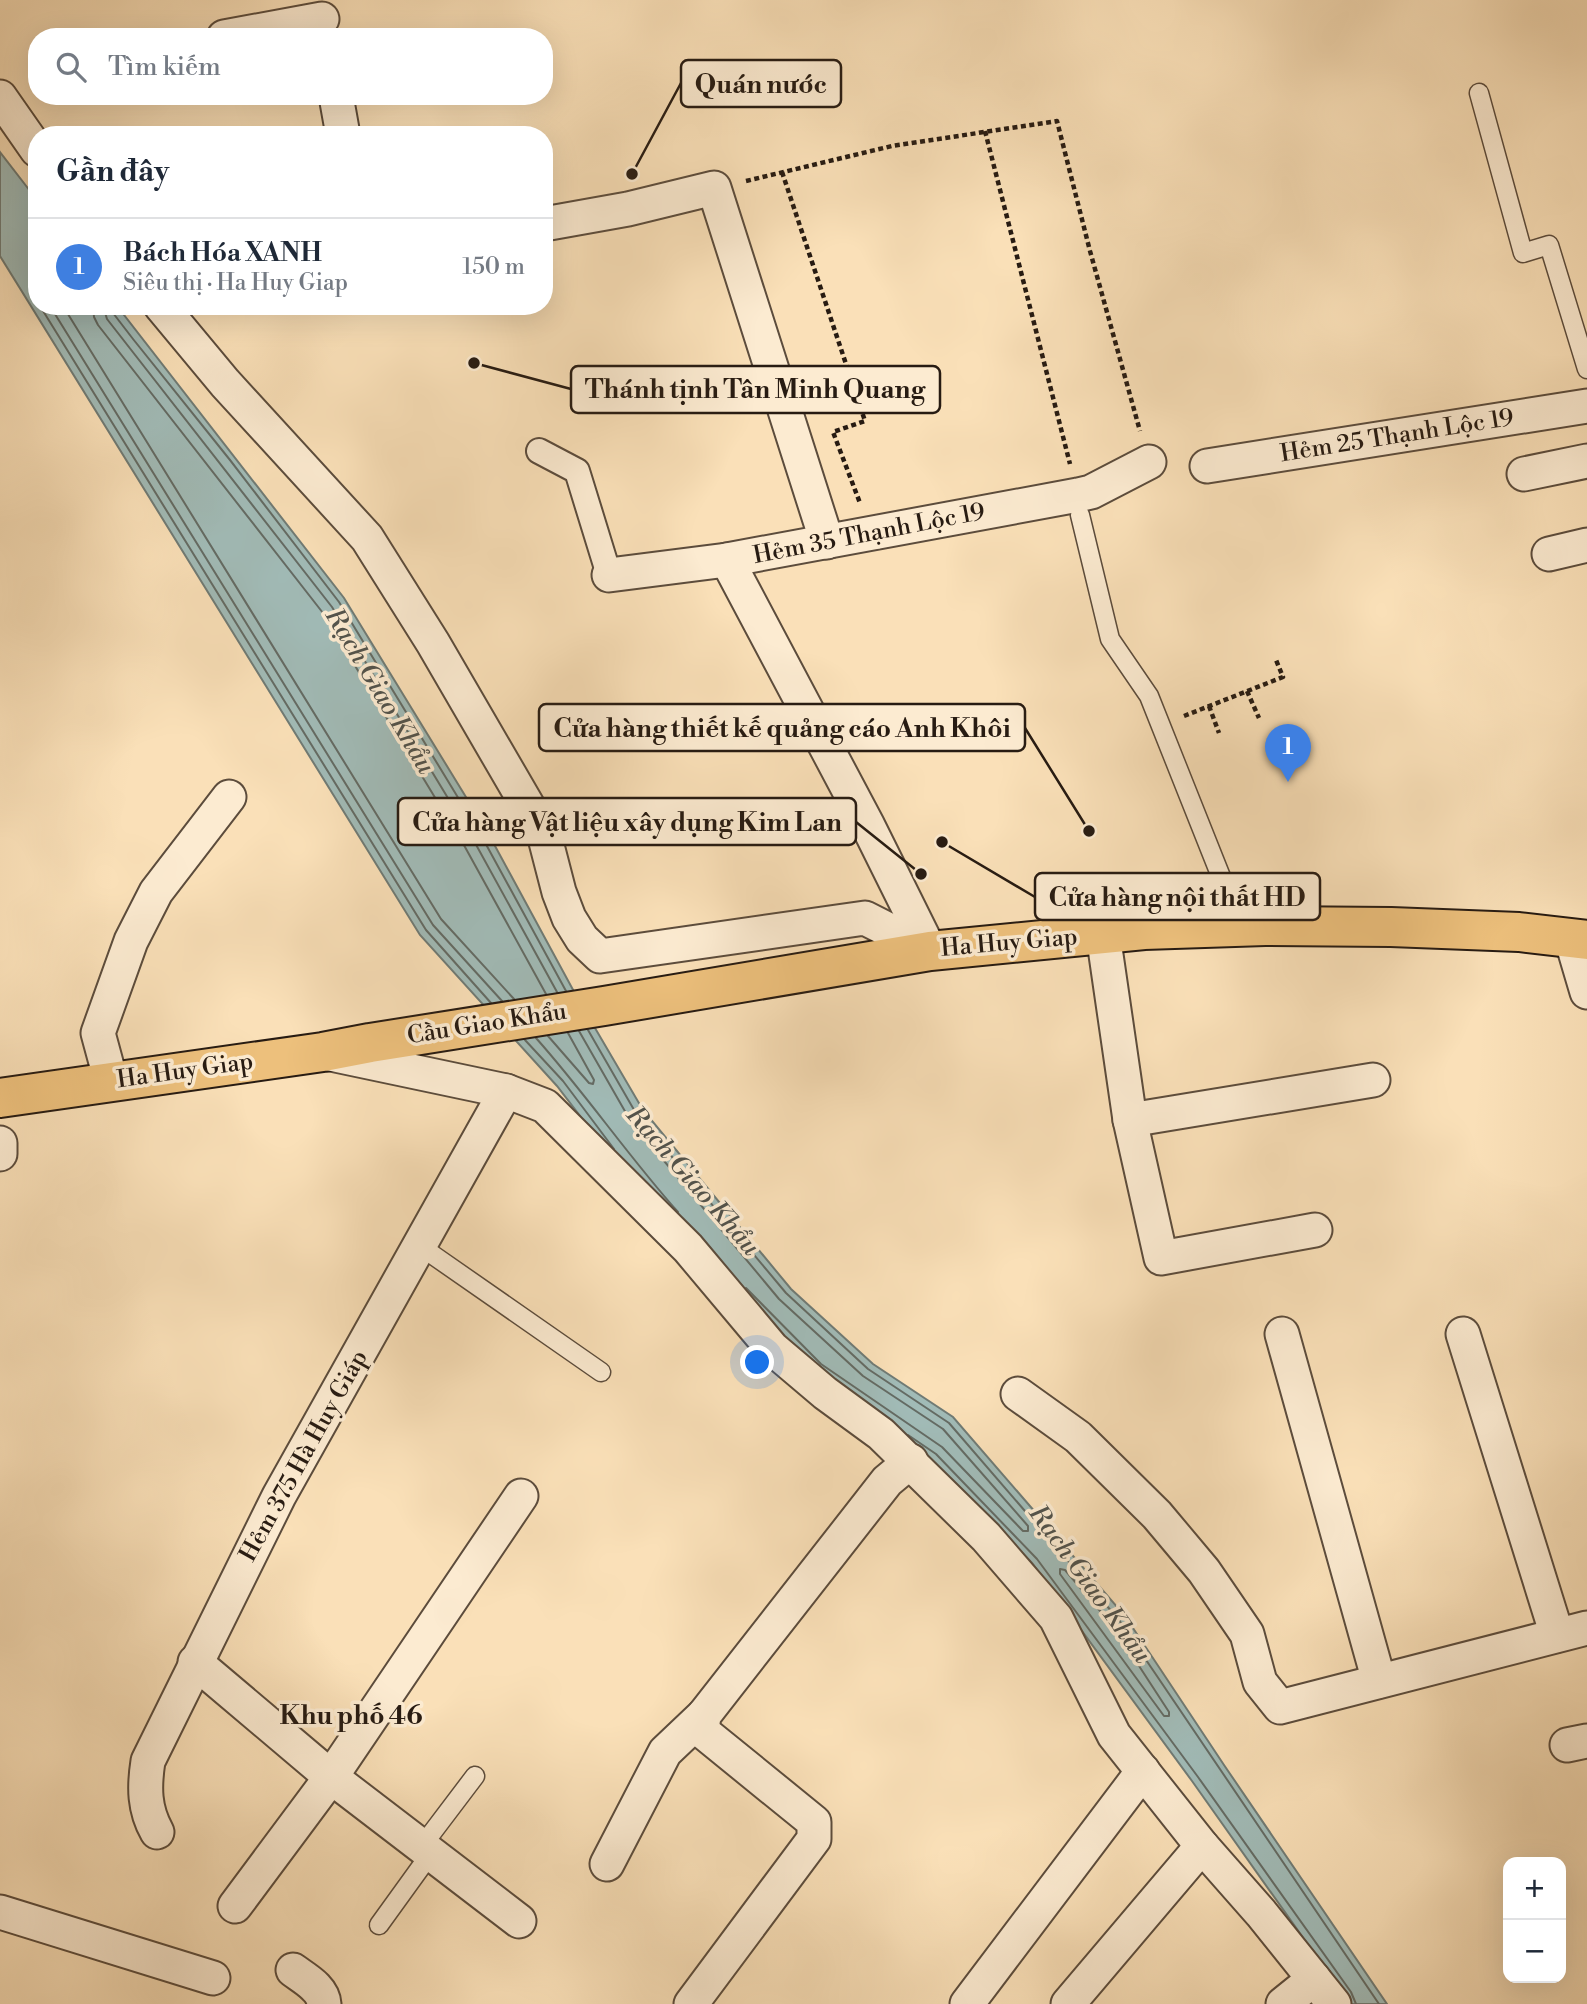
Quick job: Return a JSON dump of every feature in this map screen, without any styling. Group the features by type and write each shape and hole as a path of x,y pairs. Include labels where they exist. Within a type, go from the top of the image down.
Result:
{"main road":[{"name":"Ha Huy Giap","path":"604,1006 930,951 1144,930 1391,927 1519,932 1579,939"},
{"name":"Cầu Giao Khẩu","path":"370,1043 604,1006"},
{"name":"Ha Huy Giap","path":"0,1098 370,1043"}],"street":[{"path":"273,28 322,19"},
{"path":"0,97 28,137"},
{"path":"337,105 341,126"},
{"path":"553,222 628,209 714,188 827,542"},
{"path":"168,315 225,383 367,538 433,643 544,834 559,892 569,918 582,939 600,956 865,918 930,951"},
{"name":"Hẻm 25 Thạnh Lộc 19","path":"1207,466 1587,406"},
{"path":"539,452 577,471 609,575 727,560"},
{"path":"1524,474 1587,461"},
{"name":"Hẻm 35 Thạnh Lộc 19","path":"930,951 868,826 727,560 871,533 1079,505 1091,492 1149,462"},
{"path":"1549,554 1587,545"},
{"path":"111,1081 97,1032 131,941 156,892 229,797"},
{"path":"1103,934 1130,1120 1161,1258 1315,1230"},
{"path":"1579,939 1587,992"},
{"path":"323,1052 506,1091 545,1106 688,1248 772,1348 824,1393 881,1434 911,1461 986,1537 1056,1618 1115,1735 1202,1846 1261,1913 1324,1992 1283,2004"},
{"path":"1130,1120 1373,1080"},
{"name":"Hẻm 375 Hà Huy Giáp","path":"157,1832 148,1816 145,1782 148,1761 279,1496 506,1091"},
{"path":"0,1143 0,1154"},
{"path":"1282,1334 1379,1681"},
{"path":"1018,1394 1078,1437 1157,1515 1204,1570 1247,1634 1260,1682 1280,1707 1572,1631 1463,1334"},
{"path":"607,1864 665,1752 704,1715 887,1481 911,1461"},
{"path":"235,1906 331,1777 521,1496"},
{"path":"195,1662 331,1777 519,1921"},
{"path":"691,2004 814,1839 814,1822 702,1731 704,1715"},
{"path":"967,2004 1143,1771"},
{"path":"1068,2004 1202,1846"},
{"path":"0,1912 213,1978"},
{"path":"293,1970 313,1984 323,1996 324,2004"}],"lane":[{"path":"1479,93 1523,253 1549,245 1587,369"},
{"path":"1079,505 1110,639 1149,696 1241,927"},
{"path":"420,1246 601,1372"},
{"path":"379,1926 475,1776"}],"path":[{"path":"714,188 892,146 1057,121 1149,462"},
{"path":"985,131 1079,505"},
{"path":"782,172 865,421 833,432 871,533"},
{"path":"1160,725 1283,677 1276,660"},
{"path":"1247,691 1259,718"},
{"path":"1209,706 1219,733"}],"water":[{"path":"0,152 28,188 28,301 0,256"},
{"name":"Rạch Giao Khẩu","path":"36,315 124,315 344,598 488,833 578,999 643,1110 791,1289 873,1364 953,1417 1125,1616 1387,2004 1350,2004 1192,1781 1032,1563 931,1459 810,1377 633,1185 557,1086 420,935"}],"place":[{"name":"Quán nước","path":"632,174"},
{"name":"Thánh tịnh Tân Minh Quang","path":"474,363"},
{"name":"Bách Hóa XANH","path":"1288,782"},
{"name":"Cửa hàng thiết kế quảng cáo Anh Khôi","path":"1089,831"},
{"name":"Cửa hàng nội thất HD","path":"942,842"},
{"name":"Cửa hàng Vật liệu xây dụng Kim Lan","path":"921,874"}],"district":[{"name":"Khu phố 46","path":"351,1716"}]}
